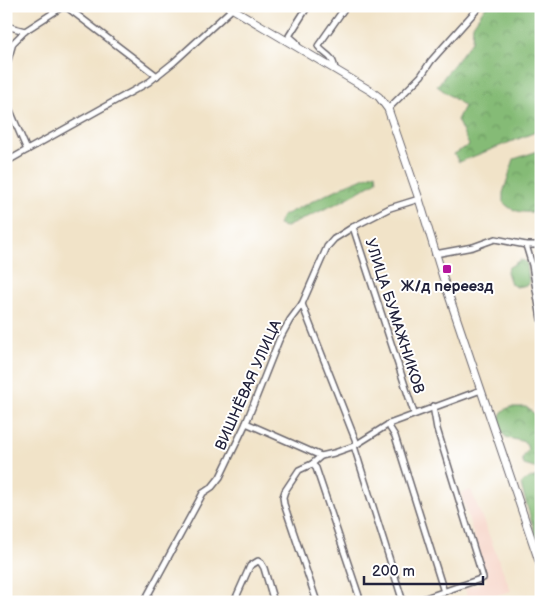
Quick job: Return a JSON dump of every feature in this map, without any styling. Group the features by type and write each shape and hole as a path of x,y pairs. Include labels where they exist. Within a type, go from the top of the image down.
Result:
{"main road":[{"path":"230,8 379,97 388,109 541,567"}],"street":[{"path":"49,6 55,12"},
{"path":"298,47 296,42 289,36 308,6"},
{"path":"335,69 331,56 318,46 346,6"},
{"path":"388,109 421,76 431,61 480,6"},
{"path":"6,67 13,43 25,31 62,7 68,8 157,76"},
{"path":"6,162 141,87 157,76 230,8"},
{"path":"6,26 25,31"},
{"path":"6,101 28,150"},
{"name":"ВИШНЁВАЯ УЛИЦА","path":"144,602 203,493 212,487 220,477 246,423 280,340 290,320 302,304 327,247 334,239 353,226 390,208 419,199"},
{"name":"УЛИЦА БУМАЖНИКОВ","path":"353,226 414,413"},
{"path":"435,254 473,247 495,239 526,245 541,245"},
{"path":"526,245 532,265 541,319"},
{"path":"302,304 353,434 403,602"},
{"path":"246,423 321,456 334,454 355,445 389,424 414,413 481,390"},
{"name":"УЛИЦА БУМАЖНИКОВ","path":"433,406 437,429 483,578 444,592"},
{"path":"389,424 395,436 444,592 414,602"},
{"path":"353,434 357,436 370,436"},
{"path":"317,602 283,498 300,470 312,464 321,456"},
{"path":"312,464 316,468 361,602"},
{"path":"234,602 250,566 258,562 264,568 274,602"}],"shaded area":[{"path":"471,490 511,591 478,601 467,597 465,588 487,581 461,493"}],"green space":[{"path":"486,6 541,6 541,130 459,162 454,154 469,145 457,120 464,106 437,86 472,41 473,25"},
{"path":"541,150 541,201 537,202 533,212 520,212 503,202 503,193 514,159"},
{"path":"376,173 377,181 344,200 286,227 278,225 282,216 348,184"},
{"path":"520,260 525,261 527,264 529,282 527,285 516,287 511,284 507,272 508,268"},
{"path":"511,407 526,407 541,419 541,554 521,485 524,481 539,475 538,469 524,465 522,459 528,450 526,443 506,437 500,428 499,420 501,413"}],"place":[{"name":"Ж/д переезд","path":"447,269"}]}
